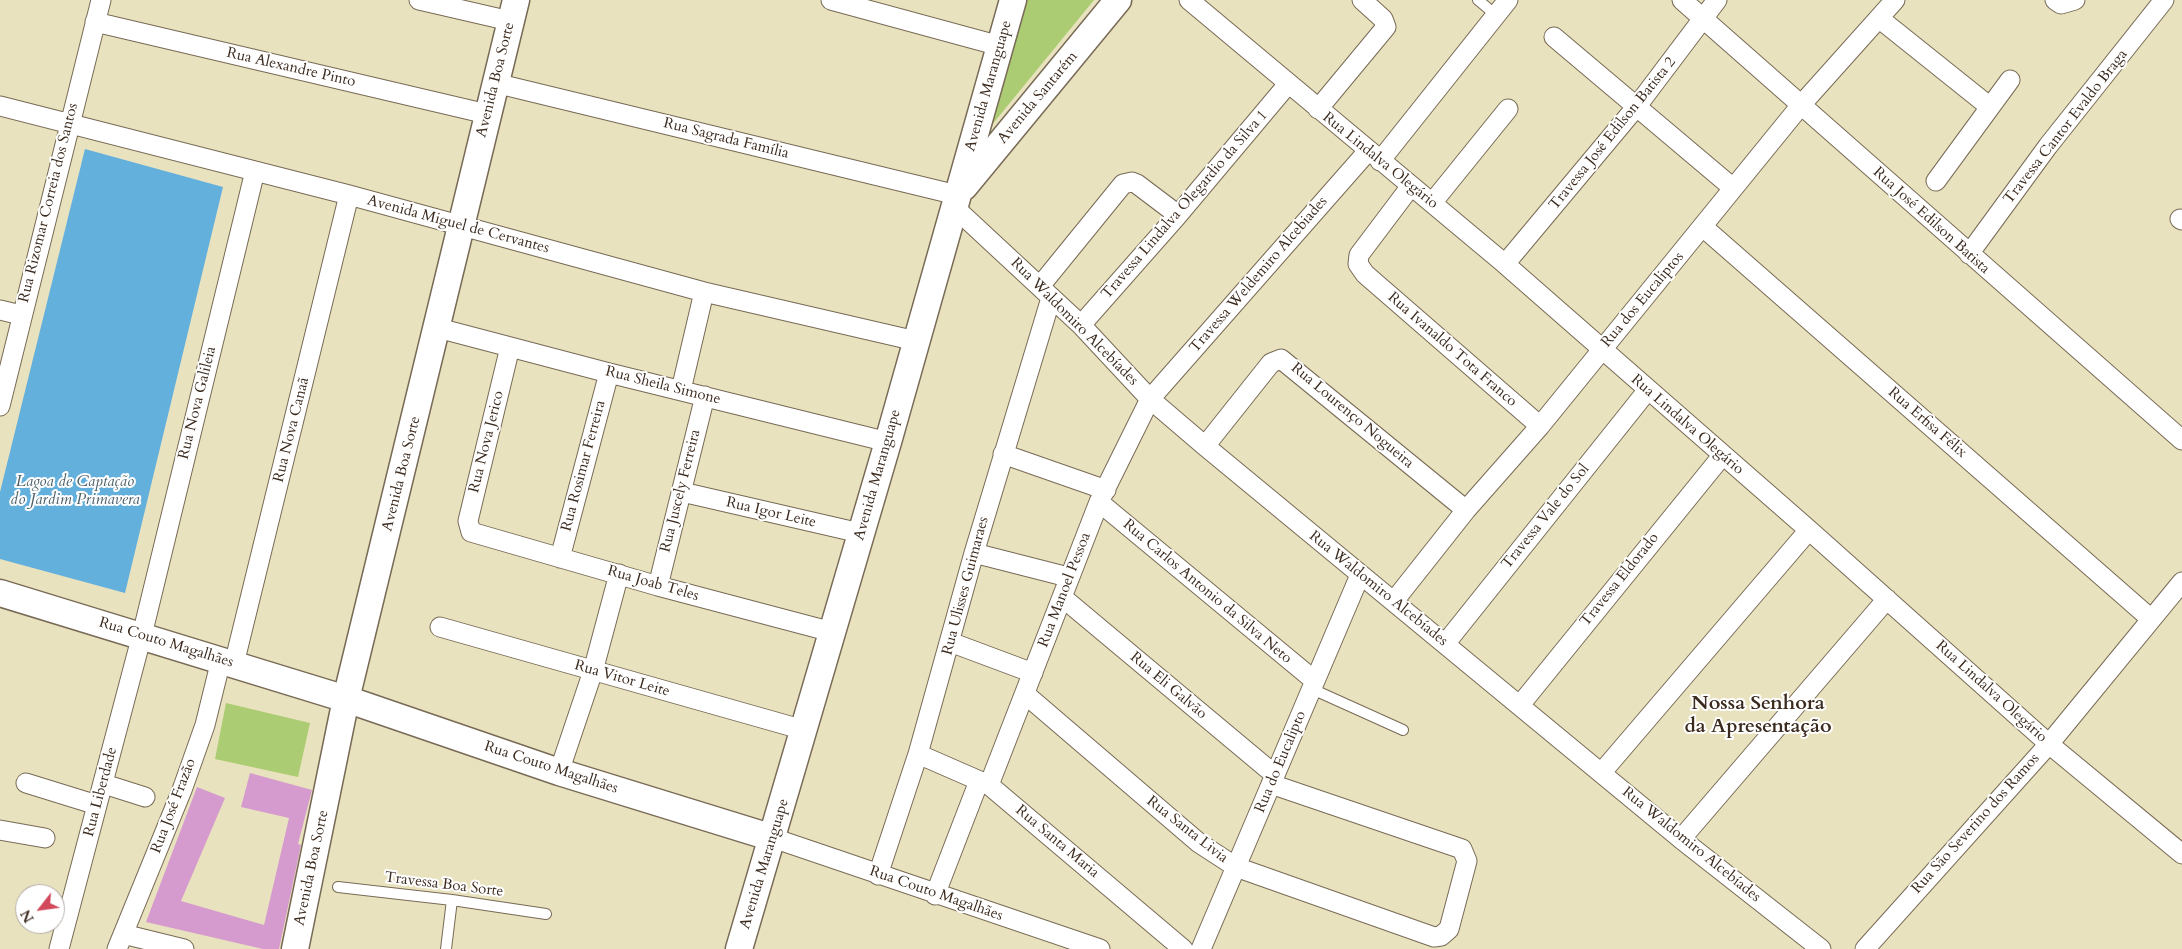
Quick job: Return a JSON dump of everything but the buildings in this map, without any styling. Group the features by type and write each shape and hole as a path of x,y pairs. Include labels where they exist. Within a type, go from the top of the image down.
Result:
{"street":[{"name":"Rua Rizomar Correia dos Santos","path":"0,406 68,122 100,0"},
{"path":"419,0 513,10"},
{"path":"831,0 1000,46"},
{"name":"Avenida Maranguape","path":"739,949 888,442 1014,0"},
{"name":"Avenida Santarém","path":"956,201 1118,0"},
{"name":"Rua Lindalva Olegário","path":"1189,0 1505,264 1603,349 1647,391 1809,530 2049,744 2178,844"},
{"path":"1318,109 1386,27 1383,19 1362,0"},
{"name":"Travessa Weldemiro Alcebiades","path":"1150,399 1374,156 1508,0"},
{"name":"Rua José Edilson Batista","path":"1682,0 2182,440"},
{"name":"Travessa José Edilson Batista 2","path":"1505,264 1637,106 1717,0"},
{"name":"Rua dos Eucaliptos","path":"1394,602 1466,510 1540,426 1801,105 1895,0"},
{"name":"Travessa Cantor Evaldo Braga","path":"1969,254 2048,146 2164,0"},
{"name":"Avenida Boa Sorte","path":"295,949 346,698 438,328 513,10"},
{"path":"1880,19 1990,108"},
{"name":"Rua Alexandre Pinto","path":"95,22 487,114"},
{"path":"1554,37 1733,188"},
{"path":"1936,180 2010,80"},
{"name":"Rua Sagrada Família","path":"495,84 956,201"},
{"name":"Travessa Lindalva Olegardio da Silva 1","path":"1081,325 1178,215 1288,84"},
{"name":"Avenida Miguel de Cervantes","path":"0,106 349,196 704,292 916,341"},
{"path":"1432,203 1508,109"},
{"name":"Rua Nova Galileia","path":"142,635 255,172"},
{"path":"1045,292 1123,184 1132,182 1137,184 1178,215"},
{"name":"Rua Ivanaldo Tota Franco","path":"1411,186 1359,255 1358,264 1365,274 1540,426"},
{"name":"Rua Nova Canaã","path":"228,662 349,196"},
{"name":"Rua Waldomiro Alcebíades","path":"956,201 1045,292 1081,325 1150,399 1681,839 1821,949"},
{"name":"Rua Erfisa Félix","path":"1703,227 2151,619"},
{"path":"681,390 704,292"},
{"name":"Rua Ulisses Guimaraes","path":"878,874 918,754 1003,454 1045,292"},
{"path":"0,310 21,316"},
{"name":"Rua Sheila Simone","path":"438,328 609,373 888,442"},
{"name":"Rua Nova Jerico","path":"474,535 468,527 468,520 510,346"},
{"name":"Rua Lourenço Nogueira","path":"1205,446 1271,363 1281,359 1466,510"},
{"name":"Rua Rosimar Ferreira","path":"560,558 609,373"},
{"name":"Travessa Vale do Sol","path":"1445,644 1647,391"},
{"name":"Rua Juscely Ferreira","path":"658,586 705,396"},
{"name":"Rua Manoel Pessoa","path":"935,895 1025,694 1068,577 1102,496 1150,399"},
{"path":"1003,454 1102,496"},
{"name":"Travessa Eldorado","path":"1520,705 1722,456"},
{"name":"Rua Igor Leite","path":"682,492 860,533"},
{"name":"Rua Carlos Antonio da Silva Neto","path":"1102,496 1313,685"},
{"path":"1602,772 1809,530"},
{"name":"Rua Joab Teles","path":"474,535 832,632"},
{"path":"974,552 1068,577"},
{"path":"559,772 593,671 619,574"},
{"name":"Rua do Eucalipto","path":"1201,949 1360,574"},
{"name":"Rua São Severino dos Ramos","path":"1865,949 2049,744 2182,582"},
{"name":"Rua Couto Magalhães","path":"0,593 346,698 559,772 773,838 935,895 1100,949"},
{"name":"Rua Eli Galvão","path":"1062,597 1273,780 1462,849 1467,861 1449,929 1440,936 1434,936"},
{"path":"1681,839 1887,599"},
{"name":"Rua Vitor Leite","path":"440,627 804,730"},
{"name":"Rua Liberdade","path":"59,949 142,635"},
{"path":"950,642 1033,673"},
{"name":"Rua José Frazão","path":"120,942 182,790 228,662"},
{"name":"Rua Santa Livia","path":"1025,694 1199,843 1236,867 1434,936"},
{"name":"Rua Santa Maria","path":"918,754 984,783 1183,949"},
{"path":"26,783 97,805"},
{"path":"104,784 146,797"},
{"path":"0,830 44,838"},
{"path":"120,942 184,949"}],"lane":[{"path":"1478,0 1496,15"},
{"path":"1313,685 1403,730"},
{"name":"Travessa Boa Sorte","path":"338,887 452,900 546,914"},
{"path":"446,949 452,900"}],"green space":[{"path":"1027,0 1094,0 991,126"},
{"path":"226,703 310,723 298,777 215,759"}],"water":[{"name":"Lagoa de Captação do Jardim Primavera","path":"85,149 223,187 125,593 0,559 0,492"}],"district":[{"name":"Nossa Senhora da Apresentação","path":"1758,716"}]}
